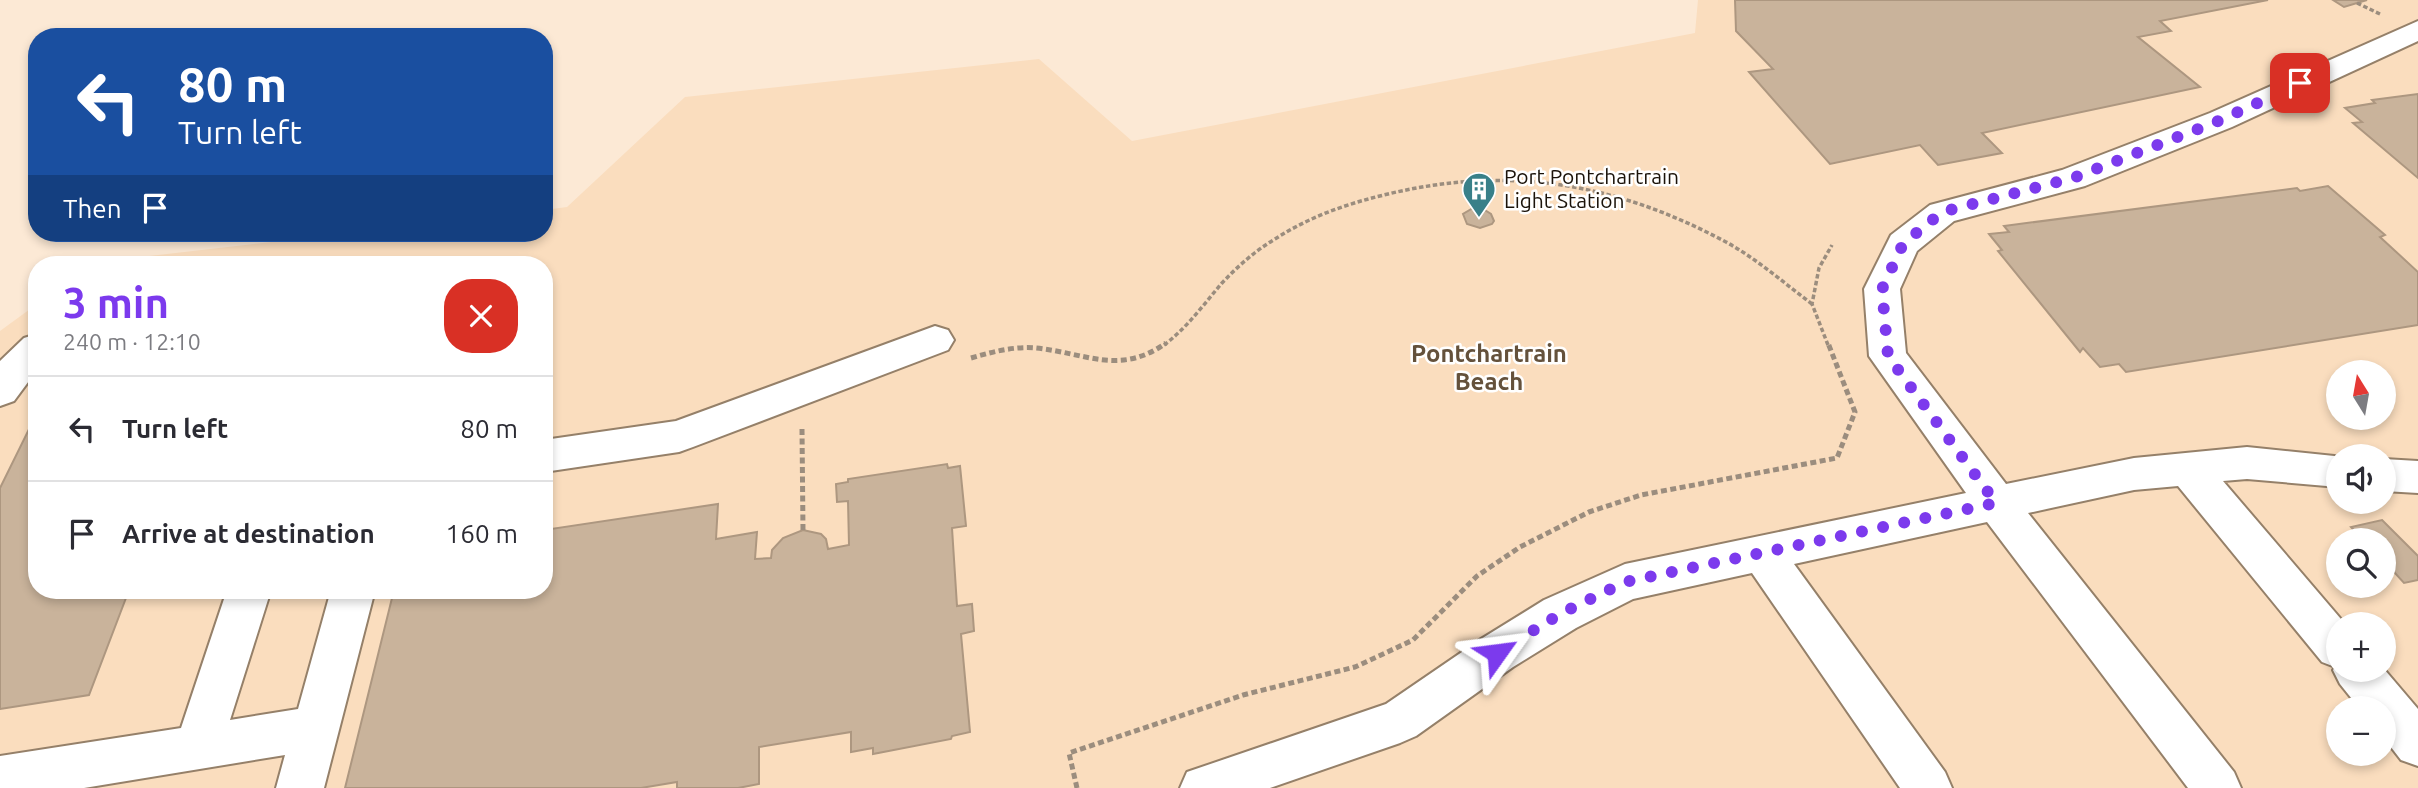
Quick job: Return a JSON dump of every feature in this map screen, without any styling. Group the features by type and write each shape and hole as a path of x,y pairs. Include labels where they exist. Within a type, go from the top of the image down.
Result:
{"lane":[{"path":"2217,788 1996,503 1888,356 1882,289 1903,244 1942,212 2073,178 2221,120 2418,30"},
{"path":"553,455 679,436 935,340"},
{"path":"0,391 17,366 28,356"},
{"path":"1204,788 1400,721 1497,653 1560,614 1625,582 2134,474 2246,463 2326,470"},
{"path":"2188,469 2326,634"},
{"path":"2396,476 2418,477"},
{"path":"1762,553 1928,788"},
{"path":"198,746 246,599"},
{"path":"300,788 351,599"},
{"path":"2366,682 2418,744"},
{"path":"0,779 315,728"}],"path":[{"path":"967,360 991,352 1032,348 1099,360 1137,359 1176,338 1208,298 1250,256 1319,214 1416,185 1492,176 1567,182 1650,207 1728,243 1812,304 1855,412 1837,458 1641,495 1589,512 1520,547 1477,576 1413,640 1355,667 1243,695 1069,753 1077,788"},
{"path":"1812,304 1819,268 1832,245"},
{"path":"802,423 803,530"}],"shaded area":[{"path":"1698,0 2418,0 2418,788 0,788 0,331 28,311 28,599 553,599 553,256 149,256 272,242 553,242 553,209 567,207 685,97 1039,59 1132,141 1695,33"}],"building":[{"path":"1735,0 2268,0 2160,21 2171,31 2138,37 2200,87 1982,133 2002,153 1938,165 1920,145 1830,164 1749,72 1773,69 1736,31"},
{"path":"2333,0 2367,0 2344,7"},
{"path":"2418,94 2418,178 2353,123 2362,122 2345,108 2375,103 2372,100"},
{"path":"2328,186 2385,235 2380,237 2418,272 2418,325 2126,372 2119,364 2100,367 2083,348 2080,352 1998,251 2002,250 1989,234 2009,232 2004,226"},
{"name":"Port Pontchartrain Light Station","path":"1473,208 1483,209 1491,214 1494,221 1492,224 1480,228 1467,224 1463,214"},
{"path":"28,431 28,599 126,599 89,695 0,709 0,488"},
{"path":"947,464 948,468 960,466 966,526 952,528 957,606 972,604 974,631 961,634 970,732 952,736 951,739 873,754 873,748 851,752 851,732 759,747 759,784 738,788 677,788 677,782 641,788 345,788 392,599 553,599 553,529 718,504 716,539 757,532 755,559 771,558 772,550 783,538 803,530 821,534 826,539 828,549 849,545 848,501 837,502 836,484 848,482 848,479"},
{"path":"2382,520 2390,528 2352,528"},
{"path":"2396,534 2418,556 2418,580 2404,583 2396,574"}],"place":[{"name":"Port Pontchartrain Light Station","path":"1479,219"}],"district":[{"name":"Pontchartrain Beach","path":"1489,368"}],"route":[{"path":"1497,653 1560,614 1625,582 1996,503 1888,356 1882,289 1903,244 1942,212 2073,178 2221,120 2300,83"}]}
